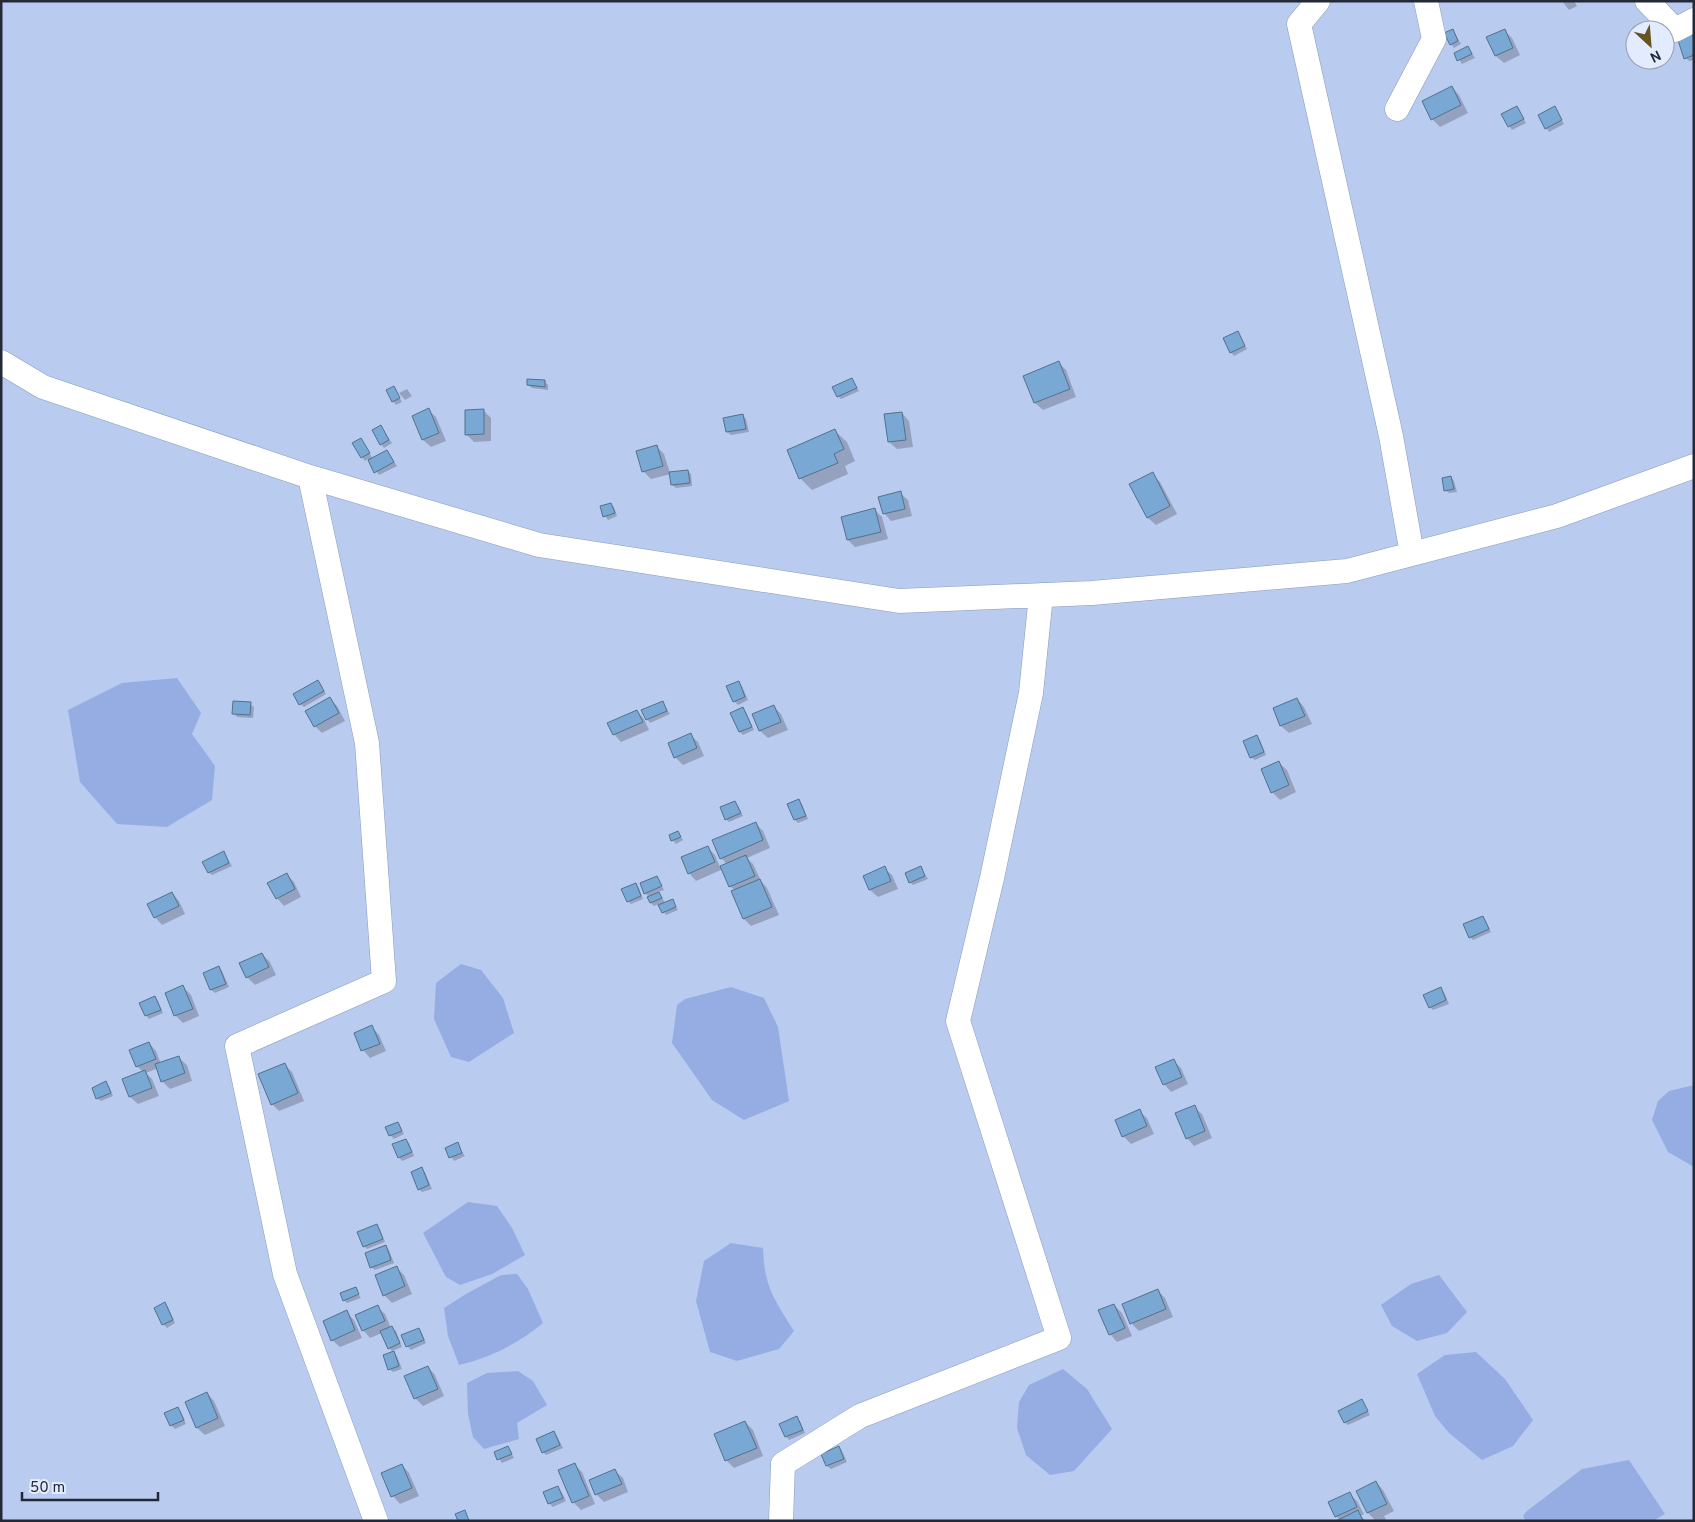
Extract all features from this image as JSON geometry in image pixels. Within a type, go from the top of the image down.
[{"type":"street","points":[[1318,1],[1299,24],[1391,436],[1412,554]]},
{"type":"street","points":[[1397,109],[1434,39],[1426,1]]},
{"type":"street","points":[[1647,1],[1675,30],[1694,20]]},
{"type":"street","points":[[1,362],[43,387],[310,477],[539,544],[898,601],[1102,592],[1346,571],[1557,516],[1694,466]]},
{"type":"street","points":[[310,477],[367,743],[384,981],[237,1046],[285,1274],[376,1521]]},
{"type":"street","points":[[781,1521],[783,1464],[860,1416],[1059,1338],[958,1020],[992,878],[1031,693],[1041,595]]},
{"type":"water","points":[[177,678],[201,713],[192,734],[215,766],[212,800],[167,827],[117,824],[80,782],[68,710],[122,683]]},
{"type":"water","points":[[461,964],[481,970],[503,998],[514,1033],[469,1062],[451,1057],[434,1019],[436,983]]},
{"type":"water","points":[[731,987],[764,998],[778,1027],[789,1101],[744,1120],[712,1100],[672,1043],[677,1005],[685,999]]},
{"type":"water","points":[[1694,1085],[1694,1167],[1668,1152],[1652,1120],[1658,1101],[1669,1091]]},
{"type":"water","points":[[468,1202],[497,1206],[512,1228],[525,1255],[492,1274],[460,1285],[446,1277],[423,1233]]},
{"type":"water","points":[[731,1243],[763,1248],[765,1272],[771,1292],[794,1331],[779,1349],[737,1361],[710,1352],[696,1301],[704,1261]]},
{"type":"water","points":[[517,1274],[528,1289],[543,1323],[504,1349],[459,1365],[448,1336],[444,1308],[501,1275]]},
{"type":"water","points":[[1439,1275],[1467,1312],[1447,1333],[1417,1341],[1392,1326],[1381,1305],[1411,1284]]},
{"type":"water","points":[[1476,1352],[1505,1379],[1533,1420],[1513,1446],[1482,1460],[1449,1433],[1435,1416],[1417,1374],[1445,1355]]},
{"type":"water","points":[[1063,1369],[1087,1389],[1112,1429],[1074,1471],[1050,1475],[1026,1455],[1017,1428],[1019,1402],[1029,1385]]},
{"type":"water","points":[[518,1371],[533,1381],[547,1405],[517,1423],[519,1439],[484,1449],[473,1437],[468,1414],[467,1383],[487,1373]]},
{"type":"water","points":[[1629,1460],[1665,1514],[1653,1521],[1526,1521],[1523,1516],[1582,1469]]},
{"type":"building","points":[[1453,29],[1458,41],[1450,45],[1444,33]]},
{"type":"building","points":[[1505,29],[1513,48],[1495,56],[1486,37]]},
{"type":"building","points":[[1691,32],[1694,39],[1694,55],[1684,59],[1677,37]]},
{"type":"building","points":[[1468,46],[1472,54],[1457,61],[1454,53]]},
{"type":"building","points":[[1452,86],[1461,105],[1431,120],[1422,101]]},
{"type":"building","points":[[1517,106],[1524,119],[1508,127],[1501,114]]},
{"type":"building","points":[[1555,106],[1562,120],[1545,129],[1538,115]]},
{"type":"building","points":[[1238,331],[1245,346],[1230,353],[1223,338]]},
{"type":"building","points":[[1059,361],[1070,389],[1034,403],[1023,376]]},
{"type":"building","points":[[852,378],[857,388],[837,397],[832,387]]},
{"type":"building","points":[[527,379],[545,380],[545,387],[527,385]]},
{"type":"building","points":[[394,386],[400,398],[392,402],[386,390]]},
{"type":"building","points":[[429,408],[439,433],[422,440],[412,416]]},
{"type":"building","points":[[484,409],[484,434],[465,435],[465,410]]},
{"type":"building","points":[[902,412],[906,440],[888,442],[884,414]]},
{"type":"building","points":[[743,414],[746,429],[726,432],[723,418]]},
{"type":"building","points":[[381,425],[389,440],[380,445],[372,430]]},
{"type":"building","points":[[835,429],[844,449],[834,454],[838,463],[799,479],[787,450]]},
{"type":"building","points":[[361,438],[370,453],[361,458],[352,443]]},
{"type":"building","points":[[657,445],[663,466],[642,472],[636,451]]},
{"type":"building","points":[[387,450],[394,462],[374,473],[368,460]]},
{"type":"building","points":[[688,470],[690,483],[671,485],[669,472]]},
{"type":"building","points":[[1153,472],[1170,506],[1147,518],[1129,484]]},
{"type":"building","points":[[1451,476],[1454,489],[1444,491],[1442,478]]},
{"type":"building","points":[[901,491],[905,509],[883,514],[878,497]]},
{"type":"building","points":[[611,503],[615,513],[603,517],[600,506]]},
{"type":"building","points":[[875,508],[881,532],[847,540],[841,517]]},
{"type":"building","points":[[318,680],[324,691],[299,705],[293,694]]},
{"type":"building","points":[[739,681],[745,697],[733,702],[726,686]]},
{"type":"building","points":[[330,697],[339,713],[314,727],[305,711]]},
{"type":"building","points":[[1297,698],[1305,716],[1280,726],[1273,708]]},
{"type":"building","points":[[233,701],[251,702],[250,715],[232,714]]},
{"type":"building","points":[[663,701],[667,711],[646,720],[641,710]]},
{"type":"building","points":[[774,705],[781,722],[759,731],[752,714]]},
{"type":"building","points":[[743,707],[752,727],[739,732],[730,713]]},
{"type":"building","points":[[637,710],[643,722],[613,735],[607,723]]},
{"type":"building","points":[[691,733],[697,748],[674,758],[668,743]]},
{"type":"building","points":[[1257,735],[1264,752],[1250,758],[1243,741]]},
{"type":"building","points":[[1279,761],[1289,785],[1271,793],[1261,769]]},
{"type":"building","points":[[799,799],[806,816],[794,820],[787,804]]},
{"type":"building","points":[[735,801],[741,813],[725,820],[720,807]]},
{"type":"building","points":[[756,822],[763,840],[720,859],[712,840]]},
{"type":"building","points":[[678,831],[681,837],[671,841],[669,835]]},
{"type":"building","points":[[708,846],[715,862],[688,874],[681,857]]},
{"type":"building","points":[[224,851],[229,863],[208,873],[202,862]]},
{"type":"building","points":[[746,855],[755,876],[729,887],[720,866]]},
{"type":"building","points":[[885,866],[891,881],[869,890],[863,876]]},
{"type":"building","points":[[921,866],[925,876],[909,883],[905,873]]},
{"type":"building","points":[[287,873],[295,889],[276,899],[267,883]]},
{"type":"building","points":[[657,876],[662,886],[644,894],[640,883]]},
{"type":"building","points":[[760,879],[772,907],[743,919],[731,891]]},
{"type":"building","points":[[636,883],[641,896],[627,902],[621,889]]},
{"type":"building","points":[[172,892],[179,906],[154,918],[147,904]]},
{"type":"building","points":[[659,892],[662,898],[650,903],[647,897]]},
{"type":"building","points":[[673,899],[676,907],[662,913],[658,905]]},
{"type":"building","points":[[1483,916],[1489,929],[1469,938],[1463,924]]},
{"type":"building","points":[[262,953],[269,967],[246,978],[239,963]]},
{"type":"building","points":[[219,966],[226,984],[210,990],[203,973]]},
{"type":"building","points":[[183,985],[193,1009],[174,1016],[165,993]]},
{"type":"building","points":[[1441,987],[1446,1000],[1429,1008],[1423,995]]},
{"type":"building","points":[[155,996],[161,1010],[145,1016],[139,1003]]},
{"type":"building","points":[[372,1025],[380,1044],[361,1051],[354,1033]]},
{"type":"building","points":[[149,1042],[156,1059],[136,1067],[129,1050]]},
{"type":"building","points":[[179,1056],[185,1073],[161,1082],[155,1064]]},
{"type":"building","points":[[1174,1059],[1182,1077],[1163,1085],[1155,1067]]},
{"type":"building","points":[[285,1063],[298,1093],[271,1105],[258,1074]]},
{"type":"building","points":[[145,1070],[152,1088],[129,1097],[122,1079]]},
{"type":"building","points":[[106,1081],[111,1093],[96,1099],[92,1088]]},
{"type":"building","points":[[1195,1105],[1205,1131],[1186,1139],[1175,1113]]},
{"type":"building","points":[[1140,1109],[1147,1126],[1122,1137],[1115,1120]]},
{"type":"building","points":[[398,1122],[402,1131],[389,1136],[385,1127]]},
{"type":"building","points":[[406,1139],[412,1152],[398,1158],[392,1144]]},
{"type":"building","points":[[458,1142],[462,1153],[449,1158],[445,1148]]},
{"type":"building","points":[[422,1167],[429,1185],[418,1190],[411,1172]]},
{"type":"building","points":[[377,1224],[383,1239],[363,1247],[357,1232]]},
{"type":"building","points":[[386,1245],[391,1260],[370,1268],[365,1253]]},
{"type":"building","points":[[397,1266],[405,1286],[383,1296],[375,1275]]},
{"type":"building","points":[[356,1287],[359,1294],[343,1301],[340,1293]]},
{"type":"building","points":[[1158,1289],[1166,1309],[1130,1324],[1122,1304]]},
{"type":"building","points":[[165,1302],[173,1320],[162,1325],[154,1308]]},
{"type":"building","points":[[1114,1304],[1125,1328],[1109,1335],[1098,1310]]},
{"type":"building","points":[[378,1305],[385,1321],[362,1331],[355,1315]]},
{"type":"building","points":[[347,1310],[355,1330],[331,1341],[323,1321]]},
{"type":"building","points":[[392,1326],[400,1343],[388,1349],[380,1331]]},
{"type":"building","points":[[419,1328],[424,1340],[406,1347],[401,1335]]},
{"type":"building","points":[[394,1351],[399,1366],[388,1370],[383,1355]]},
{"type":"building","points":[[428,1366],[438,1389],[414,1399],[404,1376]]},
{"type":"building","points":[[207,1392],[218,1418],[196,1428],[185,1402]]},
{"type":"building","points":[[1362,1399],[1368,1411],[1344,1423],[1338,1411]]},
{"type":"building","points":[[178,1407],[184,1420],[170,1426],[164,1413]]},
{"type":"building","points":[[797,1416],[803,1430],[785,1437],[779,1424]]},
{"type":"building","points":[[745,1421],[757,1448],[725,1461],[714,1434]]},
{"type":"building","points":[[554,1431],[560,1445],[542,1453],[536,1439]]},
{"type":"building","points":[[508,1446],[512,1454],[497,1460],[494,1452]]},
{"type":"building","points":[[839,1446],[844,1459],[826,1466],[821,1454]]},
{"type":"building","points":[[575,1463],[589,1496],[572,1503],[558,1470]]},
{"type":"building","points":[[402,1464],[412,1488],[391,1497],[381,1473]]},
{"type":"building","points":[[615,1469],[622,1484],[595,1495],[589,1480]]},
{"type":"building","points":[[1376,1481],[1387,1504],[1367,1513],[1356,1491]]},
{"type":"building","points":[[558,1486],[563,1498],[548,1504],[543,1492]]},
{"type":"building","points":[[1350,1492],[1357,1507],[1335,1517],[1328,1502]]},
{"type":"building","points":[[465,1510],[469,1521],[458,1521],[455,1514]]},
{"type":"building","points":[[1358,1510],[1363,1521],[1336,1521]]}]
